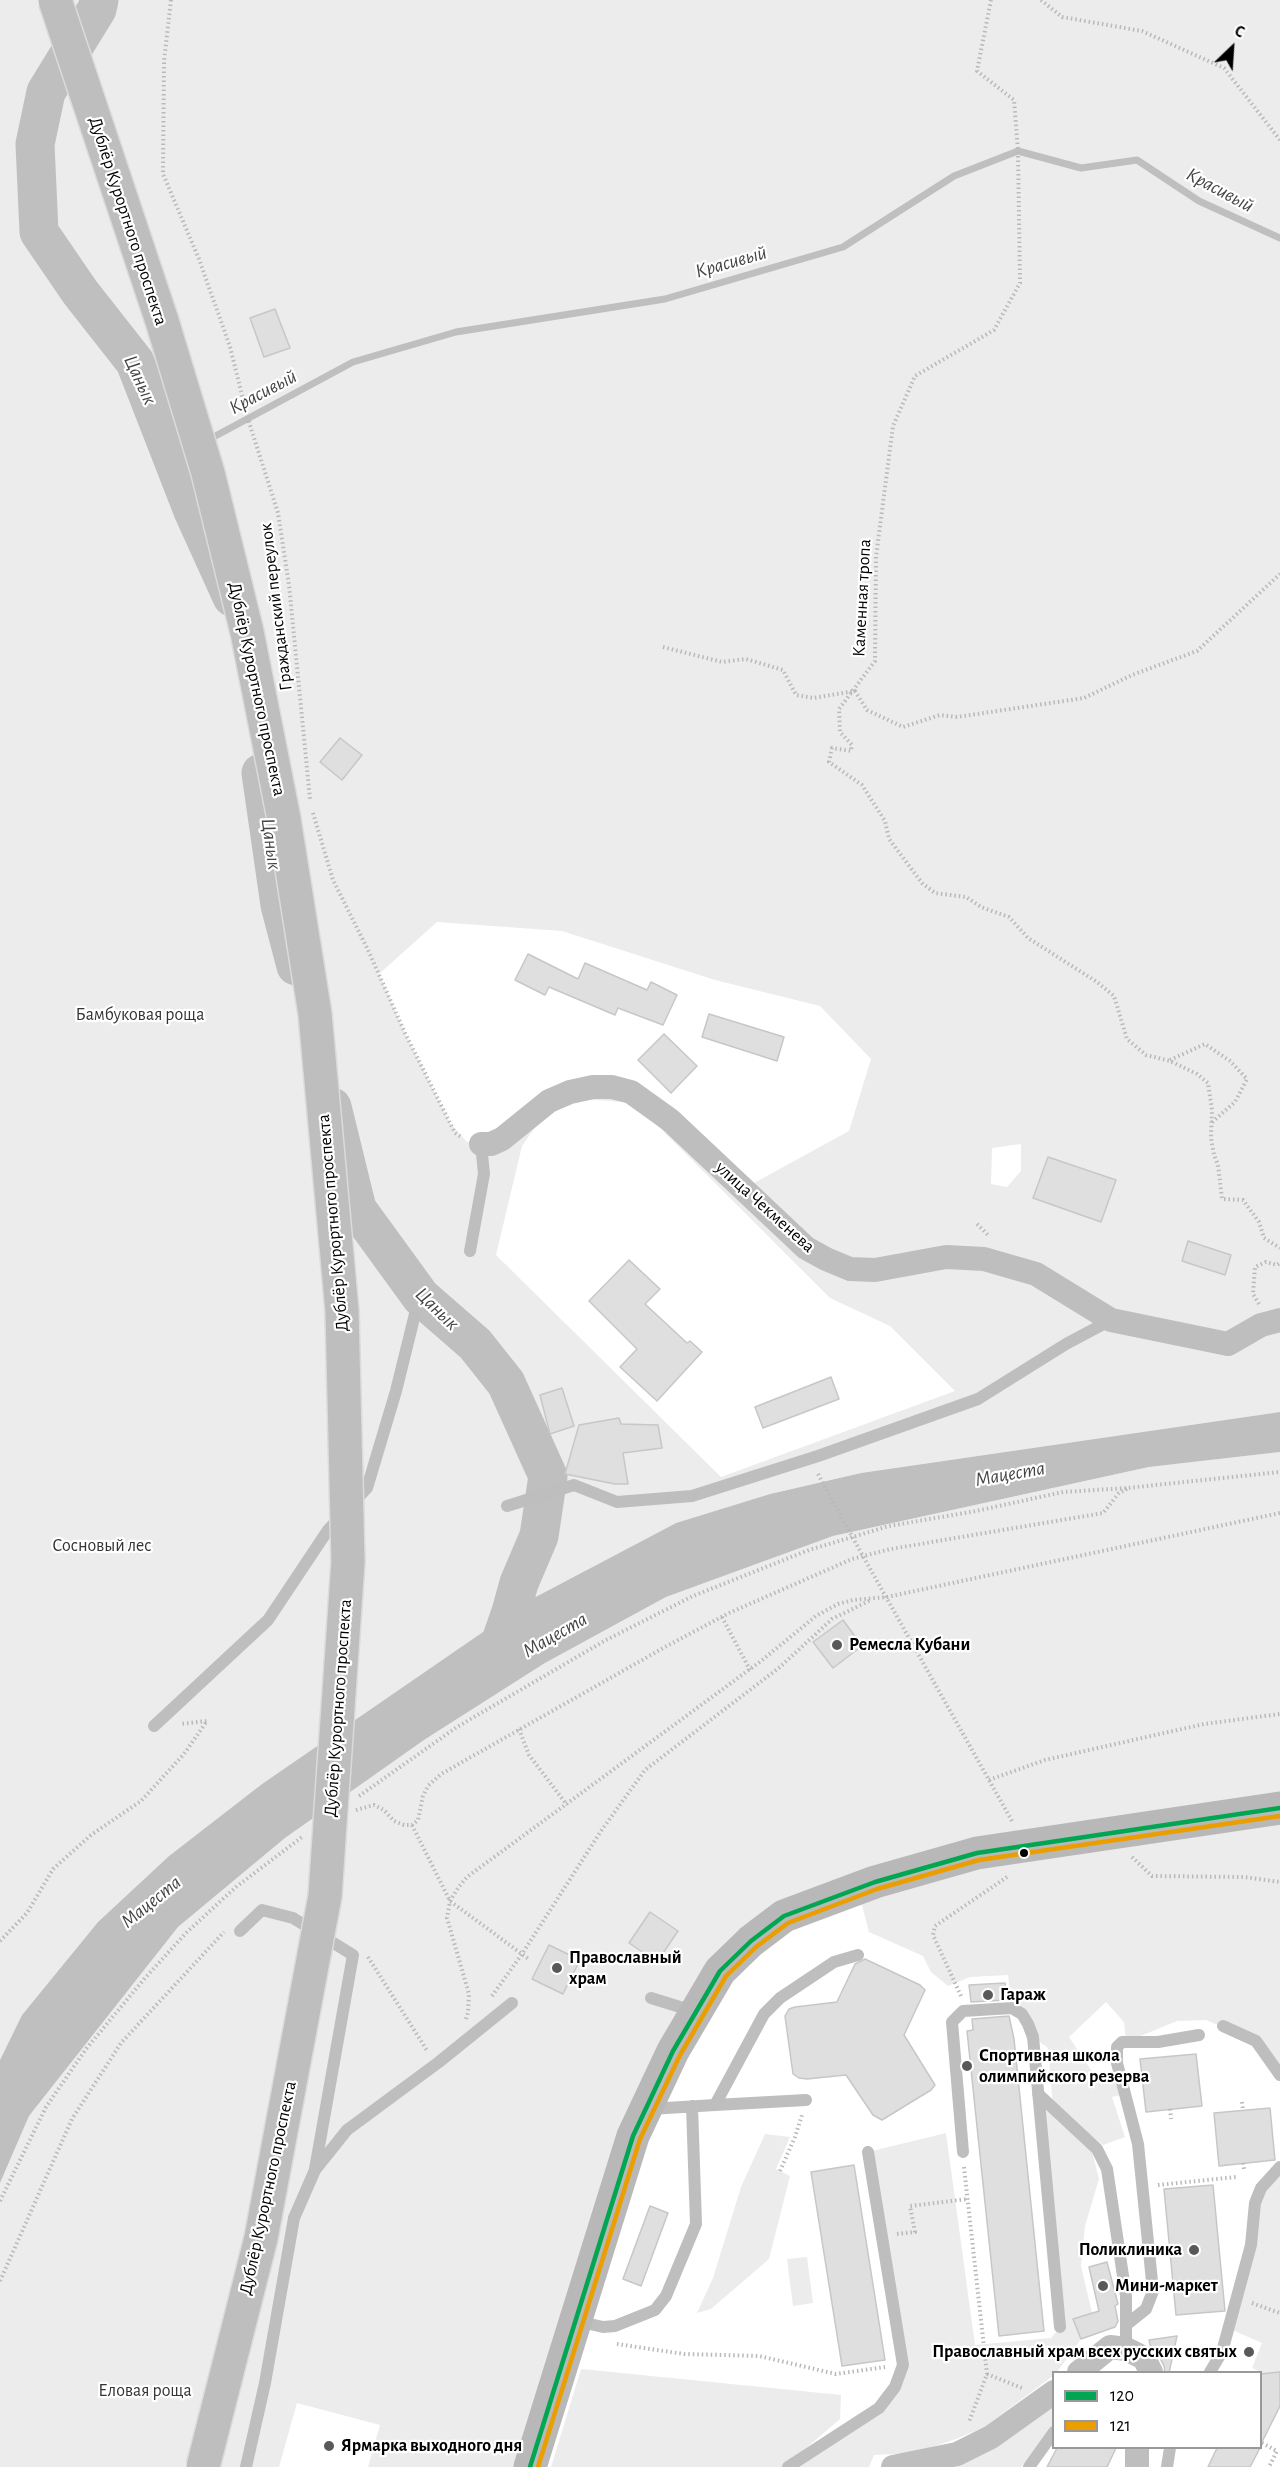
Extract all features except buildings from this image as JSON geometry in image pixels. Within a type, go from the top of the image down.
[{"type":"highway","name":"Дублёр Курортного проспекта","points":[[55,0],[165,332],[208,473],[247,632],[284,819],[315,1014],[342,1311],[348,1562],[325,1896],[261,2238],[203,2467]]},
{"type":"main road","points":[[530,2467],[589,2324],[633,2136],[674,2051],[720,1971],[751,1941],[784,1916],[875,1882],[977,1853],[1280,1808]]},
{"type":"street","name":"улица Чекменева","points":[[481,1144],[491,1144],[502,1139],[549,1101],[570,1092],[593,1087],[612,1087],[631,1092],[670,1120],[806,1248],[850,1269],[875,1270],[946,1257],[984,1259],[1036,1274],[1111,1320],[1228,1344],[1271,1323]]},
{"type":"street","points":[[1088,2369],[1110,2347],[1126,2349],[1144,2358],[1150,2371]]},
{"type":"street","points":[[901,2467],[957,2454],[991,2437],[1050,2395]]},
{"type":"street","points":[[1137,2449],[1137,2467]]},
{"type":"lane","points":[[470,1251],[484,1174],[481,1144]]},
{"type":"lane","points":[[154,1726],[268,1620],[328,1530],[367,1488],[396,1391],[415,1314]]},
{"type":"lane","points":[[507,1506],[574,1485],[617,1502],[692,1496],[818,1456],[978,1399],[1066,1344],[1111,1320]]},
{"type":"lane","points":[[240,1931],[262,1910],[293,1918],[353,1955],[315,2170],[294,2218],[266,2384],[246,2467]]},
{"type":"lane","points":[[715,2105],[764,2014],[780,1998],[834,1962],[858,1955]]},
{"type":"lane","points":[[651,1998],[696,2012]]},
{"type":"lane","points":[[315,2170],[347,2130],[439,2062],[512,2003]]},
{"type":"lane","points":[[963,2152],[952,2022],[963,2011],[1012,2008],[1022,2014],[1033,2037],[1060,2327]]},
{"type":"lane","points":[[1223,2026],[1256,2041],[1280,2075]]},
{"type":"lane","points":[[1126,2325],[1146,2309],[1153,2291],[1138,2144],[1117,2063],[1117,2047],[1122,2042],[1158,2042],[1199,2035]]},
{"type":"lane","points":[[1038,2094],[1097,2149],[1107,2169],[1126,2296],[1126,2349]]},
{"type":"lane","points":[[645,2109],[806,2100]]},
{"type":"lane","points":[[589,2324],[615,2326],[662,2304],[696,2224],[692,2106]]},
{"type":"lane","points":[[788,2467],[879,2408],[895,2387],[903,2365],[868,2152]]},
{"type":"lane","points":[[1211,2371],[1222,2352],[1237,2299],[1251,2245],[1255,2203],[1261,2188],[1280,2167]]},
{"type":"lane","points":[[1029,2467],[1052,2433]]},
{"type":"lane","points":[[1167,2467],[1170,2449]]},
{"type":"path","name":"Гражданский переулок","points":[[171,0],[165,61],[163,174],[199,259],[230,347],[248,418],[279,513],[289,585],[311,807],[333,880],[455,1133],[467,1142],[481,1144]]},
{"type":"path","name":"Каменная тропа","points":[[991,0],[977,71],[1014,100],[1018,151],[1020,284],[994,330],[915,376],[892,426],[876,557],[875,661],[855,691],[839,709],[840,732],[852,745],[851,751],[832,748],[829,762],[862,785],[885,821],[889,839],[922,883],[935,893],[966,897],[981,907],[1009,917],[1028,938],[1097,982],[1114,996],[1127,1039],[1146,1055],[1170,1061],[1197,1074],[1208,1083],[1212,1110],[1210,1124],[1222,1199],[1243,1200],[1259,1222],[1264,1238],[1280,1248]]},
{"type":"path","points":[[1041,0],[1062,17],[1142,31],[1224,68],[1280,140]]},
{"type":"path","points":[[663,648],[722,662],[746,659],[783,670],[796,695],[813,698],[855,691],[867,710],[903,727],[940,715],[957,717],[1084,698],[1132,675],[1197,651],[1280,574]]},
{"type":"path","points":[[300,762],[311,807],[315,841]]},
{"type":"path","points":[[1170,1061],[1205,1044],[1230,1061],[1246,1079],[1235,1102],[1210,1124]]},
{"type":"path","points":[[1271,1323],[1253,1294],[1255,1267],[1266,1262],[1277,1265],[1280,1263]]},
{"type":"path","points":[[354,1800],[457,1727],[606,1640],[693,1596],[809,1550],[889,1526],[976,1511],[1063,1492],[1127,1488],[1280,1472]]},
{"type":"path","points":[[818,1474],[1009,1815]]},
{"type":"path","points":[[349,1813],[359,1808],[374,1806],[384,1810],[394,1821],[405,1826],[412,1825],[418,1820],[423,1796],[428,1786],[441,1774],[599,1683],[722,1617],[863,1556],[891,1549],[1103,1513],[1119,1493],[1127,1488]]},
{"type":"path","points":[[477,2012],[463,2026],[468,2012],[469,1994],[447,1918],[450,1901],[467,1877],[750,1670],[816,1616],[838,1604],[887,1597],[1280,1513]]},
{"type":"path","points":[[491,1998],[601,1831],[645,1770],[780,1666],[832,1619],[875,1598]]},
{"type":"path","points":[[722,1617],[750,1670]]},
{"type":"path","points":[[989,1780],[1045,1760],[1079,1752],[1204,1724],[1280,1714]]},
{"type":"path","points":[[0,1941],[27,1913],[52,1869],[91,1834],[141,1801],[184,1754],[207,1721],[154,1726]]},
{"type":"path","points":[[519,1729],[529,1755],[567,1805]]},
{"type":"path","points":[[412,1825],[450,1901],[530,1960]]},
{"type":"path","points":[[0,2201],[46,2107],[86,2049],[145,1978],[186,1933],[236,1887],[309,1833]]},
{"type":"path","points":[[962,1999],[933,1935],[935,1926],[1015,1872]]},
{"type":"path","points":[[1152,1876],[1244,1877],[1280,1882]]},
{"type":"path","points":[[0,2281],[72,2119],[121,2043],[225,1930]]},
{"type":"path","points":[[362,1952],[369,1958],[431,2056]]},
{"type":"path","points":[[780,2171],[795,2137],[806,2100]]},
{"type":"path","points":[[1242,2102],[1243,2110]]},
{"type":"path","points":[[1170,2109],[1171,2119]]},
{"type":"path","points":[[957,2454],[987,2374],[963,2152]]},
{"type":"path","points":[[1242,2163],[1244,2169]]},
{"type":"path","points":[[1143,2186],[1236,2177]]},
{"type":"path","points":[[882,2236],[915,2232],[910,2206],[968,2199]]},
{"type":"path","points":[[1237,2299],[1280,2313]]},
{"type":"path","points":[[589,2324],[615,2343],[684,2354],[759,2356],[836,2374],[864,2372],[892,2366]]},
{"type":"path","points":[[987,2374],[1050,2395]]},
{"type":"path","points":[[1262,2443],[1277,2451],[1269,2467]]},
{"type":"green space","points":[[0,0],[1280,0],[1280,1412],[861,1473],[770,1494],[676,1523],[528,1601],[262,1784],[169,1856],[98,1922],[22,2015],[0,2060]],"holes":[[[437,922],[562,931],[715,980],[820,1006],[871,1059],[849,1131],[743,1189],[670,1120],[631,1092],[612,1087],[593,1087],[570,1092],[549,1101],[532,1116],[491,1144],[467,1142],[450,1123],[405,1033],[379,974]],[[571,1098],[635,1103],[830,1298],[890,1326],[955,1391],[721,1477],[496,1255],[522,1146],[540,1120]],[[1021,1144],[1021,1171],[1007,1187],[991,1184],[992,1148]]]},
{"type":"green space","name":"Еловая роща","points":[[1280,1452],[1280,2075],[1256,2041],[1206,2020],[1177,2021],[1126,2042],[1124,2022],[1106,2002],[1069,2037],[1095,2076],[1120,2075],[1125,2094],[1112,2097],[1125,2137],[1103,2145],[1087,2132],[1099,2179],[1085,2226],[1081,2266],[1092,2313],[1073,2319],[1081,2339],[1058,2371],[1052,2371],[1052,2377],[983,2428],[953,2440],[914,2453],[874,2455],[869,2467],[789,2467],[879,2408],[903,2365],[868,2152],[946,2133],[975,2345],[1051,2338],[1060,2327],[1038,2094],[1053,2107],[1048,2048],[1033,2037],[1012,2008],[1008,1975],[970,1977],[948,1986],[931,1972],[923,1956],[869,1932],[862,1905],[784,1916],[672,2052],[530,2467],[368,2467],[380,2425],[297,2403],[279,2467],[0,2467],[0,2183],[29,2116],[178,1927],[285,1838],[424,1740],[545,1663],[666,1597],[833,1536],[1149,1467]]},
{"type":"green space","points":[[765,2134],[790,2137],[776,2169],[790,2176],[769,2259],[711,2309],[697,2313],[713,2278],[741,2187]]},
{"type":"green space","points":[[1280,2167],[1280,2374],[1276,2372],[1267,2375],[1252,2368],[1262,2343],[1228,2328],[1255,2203]]},
{"type":"green space","points":[[807,2257],[813,2303],[793,2306],[787,2259]]},
{"type":"green space","points":[[581,2369],[841,2395],[840,2419],[784,2467],[551,2467]]},
{"type":"green space","points":[[1052,2402],[1052,2430],[1021,2467],[931,2467]]},
{"type":"water","name":"Мацеста","points":[[1280,1412],[1280,1452],[1149,1467],[833,1536],[666,1597],[545,1663],[424,1740],[285,1838],[178,1927],[29,2116],[0,2183],[0,2060],[22,2015],[98,1922],[169,1856],[262,1784],[528,1601],[676,1523],[770,1494],[861,1473]]},
{"type":"waterway","name":"Цанык","points":[[99,0],[97,9],[46,92],[35,144],[39,232],[80,292],[135,362],[193,511],[232,597]]},
{"type":"waterway","name":"Красивый","points":[[208,440],[353,362],[456,332],[665,299],[843,247],[954,176],[1018,151],[1081,168],[1137,160],[1199,201],[1280,238]]},
{"type":"waterway","name":"Красивый","points":[[173,459],[192,448]]},
{"type":"waterway","name":"Цанык","points":[[261,773],[280,905],[296,966]]},
{"type":"waterway","name":"Цанык","points":[[332,1107],[357,1209],[421,1297],[475,1344],[506,1383],[548,1476],[539,1536],[519,1583],[494,1661]]},
{"type":"transit line","name":"120","points":[[530,2467],[633,2136],[673,2051],[720,1971],[751,1941],[784,1916],[875,1882],[977,1853],[1280,1808]]},
{"type":"transit line","name":"121","points":[[538,2467],[640,2139],[680,2055],[726,1976],[756,1947],[788,1923],[877,1889],[979,1860],[1280,1816]]},
{"type":"place","name":"Ремесла Кубани","points":[[837,1645]]},
{"type":"place","name":"Православный храм","points":[[557,1968]]},
{"type":"place","name":"Гараж","points":[[988,1995]]},
{"type":"place","name":"Спортивная школа олимпийского резерва","points":[[967,2066]]},
{"type":"place","name":"Поликлиника","points":[[1194,2250]]},
{"type":"place","name":"Мини-маркет","points":[[1103,2286]]},
{"type":"place","name":"Православный храм всех русских святых","points":[[1249,2352]]},
{"type":"place","name":"Ярмарка выходного дня","points":[[329,2446]]},
{"type":"park label","name":"Бамбуковая роща","points":[[140,1015]]},
{"type":"park label","name":"Сосновый лес","points":[[102,1546]]}]
